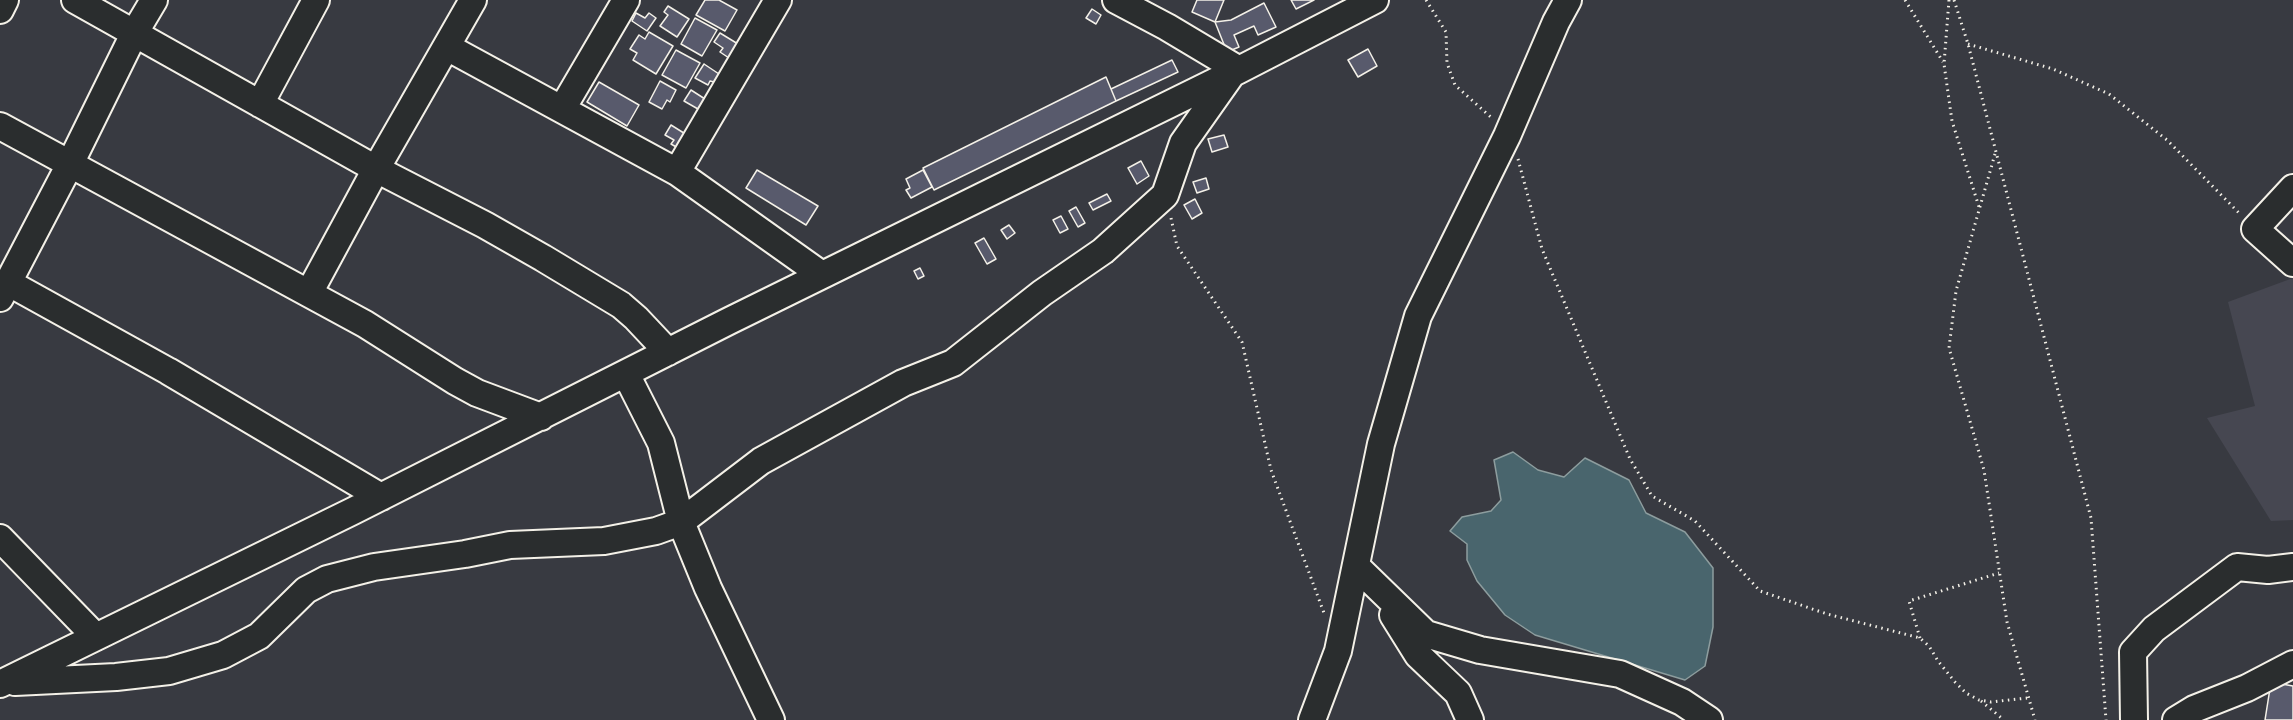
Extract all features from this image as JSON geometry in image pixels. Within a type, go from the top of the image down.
[{"type":"street","points":[[0,10],[5,0]]},
{"type":"street","points":[[75,0],[376,169],[485,225],[621,305],[642,323],[668,352]]},
{"type":"street","points":[[154,0],[135,32],[4,291],[168,371],[381,497]]},
{"type":"street","points":[[260,104],[316,0]]},
{"type":"street","points":[[309,293],[376,169],[473,0]]},
{"type":"street","points":[[562,109],[626,0]]},
{"type":"street","points":[[677,172],[778,0]]},
{"type":"street","points":[[1116,0],[1167,27],[1236,71]]},
{"type":"street","points":[[1,683],[381,497],[1375,0]]},
{"type":"street","points":[[1312,720],[1364,574],[1381,444],[1418,316],[1507,136],[1556,22],[1568,0]]},
{"type":"street","points":[[447,47],[677,172],[822,275]]},
{"type":"street","points":[[1,683],[116,677],[169,671],[223,655],[258,636],[306,590],[327,579],[374,567],[510,545],[604,541],[656,531],[681,522],[760,461],[903,383],[953,363],[1042,293],[1103,251],[1165,195],[1183,143],[1236,71]]},
{"type":"street","points":[[0,126],[365,324],[477,393],[541,417]]},
{"type":"street","points":[[2293,188],[2255,229],[2293,263]]},
{"type":"street","points":[[626,374],[661,443],[681,522],[708,588],[771,720]]},
{"type":"street","points":[[0,538],[96,637]]},
{"type":"street","points":[[2134,720],[2133,652],[2154,629],[2237,567],[2268,570],[2293,567]]},
{"type":"street","points":[[1364,574],[1418,655],[1458,693],[1470,720]]},
{"type":"street","points":[[1364,574],[1426,634],[1480,650],[1620,674],[1682,702],[1709,720]]},
{"type":"street","points":[[2176,720],[2194,709],[2247,688],[2293,664]]},
{"type":"path","points":[[1426,0],[1446,32],[1447,63],[1455,85],[1490,115],[1515,147],[1542,249],[1630,459],[1652,496],[1695,521],[1760,591],[1827,614],[1920,638],[1966,693],[1979,700],[2004,720]]},
{"type":"path","points":[[1905,0],[1944,64]]},
{"type":"path","points":[[1949,0],[1944,64],[1952,121],[1980,208]]},
{"type":"path","points":[[1954,0],[1968,44],[2091,518],[2106,720]]},
{"type":"path","points":[[1968,44],[2053,69],[2109,94],[2167,140],[2255,229]]},
{"type":"path","points":[[1996,152],[1956,291],[1949,348],[1983,470],[2007,622],[2035,720]]},
{"type":"path","points":[[1165,195],[1177,246],[1242,342],[1271,470],[1326,619]]},
{"type":"path","points":[[1920,638],[1909,602],[1999,573]]},
{"type":"path","points":[[1979,700],[1991,702],[2027,698]]},
{"type":"shaded area","points":[[2293,278],[2293,520],[2271,521],[2207,418],[2255,406],[2228,302]]},
{"type":"water","points":[[1513,452],[1538,470],[1564,477],[1585,458],[1629,480],[1646,513],[1685,532],[1713,568],[1713,627],[1705,666],[1685,680],[1535,635],[1505,615],[1477,581],[1467,560],[1467,544],[1450,531],[1462,517],[1491,511],[1501,500],[1494,460]]},
{"type":"building","points":[[705,0],[719,0],[737,10],[725,31],[696,15]]},
{"type":"building","points":[[1197,0],[1224,0],[1215,22],[1192,12]]},
{"type":"building","points":[[1291,0],[1314,0],[1296,9]]},
{"type":"building","points":[[1264,3],[1276,27],[1258,35],[1254,26],[1234,35],[1239,47],[1227,52],[1215,22],[1231,20]]},
{"type":"building","points":[[668,6],[689,19],[677,37],[660,26],[668,15],[664,12]]},
{"type":"building","points":[[1092,9],[1101,15],[1096,24],[1086,18]]},
{"type":"building","points":[[636,13],[645,18],[649,13],[656,18],[647,31],[632,21]]},
{"type":"building","points":[[695,18],[717,30],[702,56],[681,44]]},
{"type":"building","points":[[649,32],[673,46],[656,74],[633,60],[637,53],[630,49],[639,35],[645,39]]},
{"type":"building","points":[[720,33],[738,44],[729,58],[720,52],[723,48],[714,42]]},
{"type":"building","points":[[1368,49],[1377,66],[1358,77],[1348,60]]},
{"type":"building","points":[[676,50],[700,63],[686,88],[662,75]]},
{"type":"building","points":[[1172,60],[1178,72],[1116,101],[1111,89]]},
{"type":"building","points":[[704,64],[719,74],[714,82],[710,81],[708,85],[695,78]]},
{"type":"building","points":[[1106,77],[1116,101],[934,190],[923,168]]},
{"type":"building","points":[[660,81],[676,90],[670,102],[667,100],[662,109],[649,102]]},
{"type":"building","points":[[599,82],[639,105],[627,126],[587,102]]},
{"type":"building","points":[[691,90],[705,99],[698,109],[684,101]]},
{"type":"building","points":[[671,125],[687,135],[678,148],[671,144],[674,140],[665,135]]},
{"type":"building","points":[[1224,135],[1228,147],[1212,152],[1208,139]]},
{"type":"building","points":[[1141,161],[1149,176],[1137,184],[1128,168]]},
{"type":"building","points":[[757,170],[818,206],[806,225],[746,188]]},
{"type":"building","points":[[923,170],[932,187],[911,198],[906,190],[910,188],[906,179]]},
{"type":"building","points":[[1206,178],[1209,189],[1197,193],[1193,182]]},
{"type":"building","points":[[1107,194],[1111,201],[1093,210],[1089,203]]},
{"type":"building","points":[[1195,199],[1202,213],[1192,219],[1184,205]]},
{"type":"building","points":[[1076,207],[1085,223],[1078,227],[1069,211]]},
{"type":"building","points":[[1061,216],[1068,229],[1060,233],[1053,220]]},
{"type":"building","points":[[1009,225],[1015,233],[1007,239],[1001,230]]},
{"type":"building","points":[[984,238],[996,259],[987,264],[975,243]]},
{"type":"building","points":[[920,268],[924,276],[918,279],[914,271]]},
{"type":"building","points":[[2271,682],[2293,686],[2293,720],[2265,720]]}]
